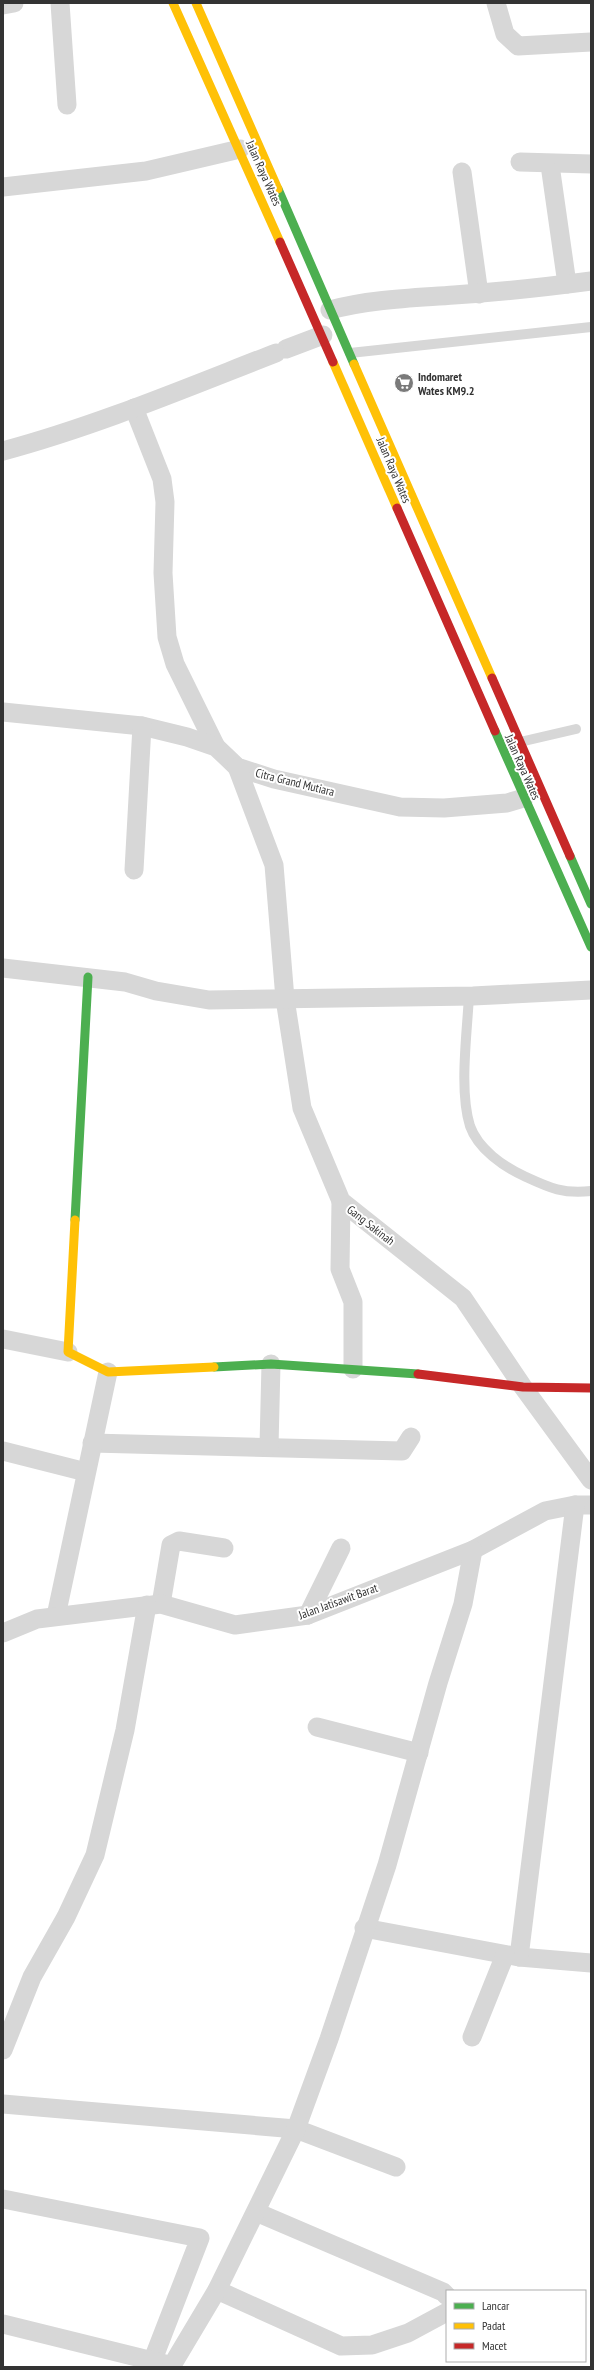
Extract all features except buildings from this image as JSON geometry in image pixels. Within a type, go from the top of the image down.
[{"type":"main road","name":"Jalan Raya Wates","points":[[174,3],[323,335],[524,798],[591,947]]},
{"type":"main road","name":"Jalan Raya Wates","points":[[197,3],[591,904]]},
{"type":"main road","points":[[88,978],[68,1352],[108,1372],[271,1364],[418,1374],[523,1387],[591,1388]]},
{"type":"street","points":[[3,5],[14,3]]},
{"type":"street","points":[[60,3],[67,105]]},
{"type":"street","points":[[496,3],[505,34],[518,46],[591,42]]},
{"type":"street","points":[[3,187],[146,170],[240,149]]},
{"type":"street","points":[[520,162],[591,164]]},
{"type":"street","points":[[462,172],[479,294]]},
{"type":"street","points":[[551,172],[567,284]]},
{"type":"street","points":[[330,310],[344,306],[408,299],[479,294],[591,281]]},
{"type":"street","points":[[3,451],[47,440],[323,335]]},
{"type":"street","points":[[134,408],[162,479],[165,502],[163,573],[167,637],[176,664],[216,747]]},
{"type":"street","name":"Citra Grand Mutiara","points":[[3,712],[142,726],[187,737],[216,747],[237,767],[274,780],[400,807],[444,808],[507,803],[524,798]]},
{"type":"street","points":[[134,870],[142,726]]},
{"type":"street","name":"Gang Sakinah","points":[[237,767],[274,865],[285,999],[302,1108],[341,1201],[463,1298],[523,1387],[591,1480]]},
{"type":"street","points":[[3,968],[125,982],[156,991],[209,1000],[469,996],[591,990]]},
{"type":"street","points":[[341,1201],[340,1270],[353,1302],[353,1370]]},
{"type":"street","points":[[3,1339],[68,1352]]},
{"type":"street","points":[[269,1446],[271,1364]]},
{"type":"street","points":[[56,1616],[108,1372]]},
{"type":"street","points":[[92,1443],[269,1446],[402,1451],[411,1437]]},
{"type":"street","points":[[3,1451],[86,1472]]},
{"type":"street","points":[[472,2037],[512,1956],[583,1505]]},
{"type":"street","name":"Jalan Jatisawit Barat","points":[[3,1633],[37,1619],[154,1605],[235,1625],[308,1615],[473,1550],[545,1511],[583,1505]]},
{"type":"street","points":[[3,2050],[32,1977],[66,1917],[95,1855],[154,1605],[171,1545],[179,1541],[224,1548]]},
{"type":"street","points":[[308,1615],[341,1548]]},
{"type":"street","points":[[3,2324],[173,2366],[217,2290],[256,2212],[276,2167],[296,2129],[329,2039],[364,1928],[387,1865],[463,1604],[473,1550]]},
{"type":"street","points":[[317,1727],[419,1753]]},
{"type":"street","points":[[364,1928],[512,1956],[591,1963]]},
{"type":"street","points":[[3,2104],[296,2129],[396,2167]]},
{"type":"street","points":[[3,2199],[200,2238],[152,2362]]},
{"type":"street","points":[[256,2212],[443,2292],[446,2295]]},
{"type":"street","points":[[217,2290],[341,2346],[372,2345],[408,2334],[446,2313]]},
{"type":"lane","points":[[350,353],[591,327]]},
{"type":"lane","points":[[520,742],[576,729]]},
{"type":"lane","points":[[469,996],[465,1099],[470,1127],[479,1142],[505,1166],[538,1183],[570,1193],[591,1191]]},
{"type":"traffic: fast","points":[[278,189],[354,364]]},
{"type":"traffic: fast","points":[[495,731],[591,947]]},
{"type":"traffic: fast","points":[[570,856],[591,904]]},
{"type":"traffic: fast","points":[[75,1220],[88,977]]},
{"type":"traffic: fast","points":[[214,1367],[271,1364],[418,1374]]},
{"type":"traffic: slow","points":[[173,3],[280,242]]},
{"type":"traffic: slow","points":[[196,3],[278,189]]},
{"type":"traffic: slow","points":[[333,362],[397,508]]},
{"type":"traffic: slow","points":[[354,364],[492,678]]},
{"type":"traffic: slow","points":[[75,1220],[68,1352],[108,1372],[214,1367]]},
{"type":"traffic: jam","points":[[280,242],[333,362]]},
{"type":"traffic: jam","points":[[397,508],[495,731]]},
{"type":"traffic: jam","points":[[492,678],[570,856]]},
{"type":"traffic: jam","points":[[418,1374],[523,1387],[591,1388]]},
{"type":"place","name":"Indomaret Wates KM9.2","points":[[404,383]]}]
